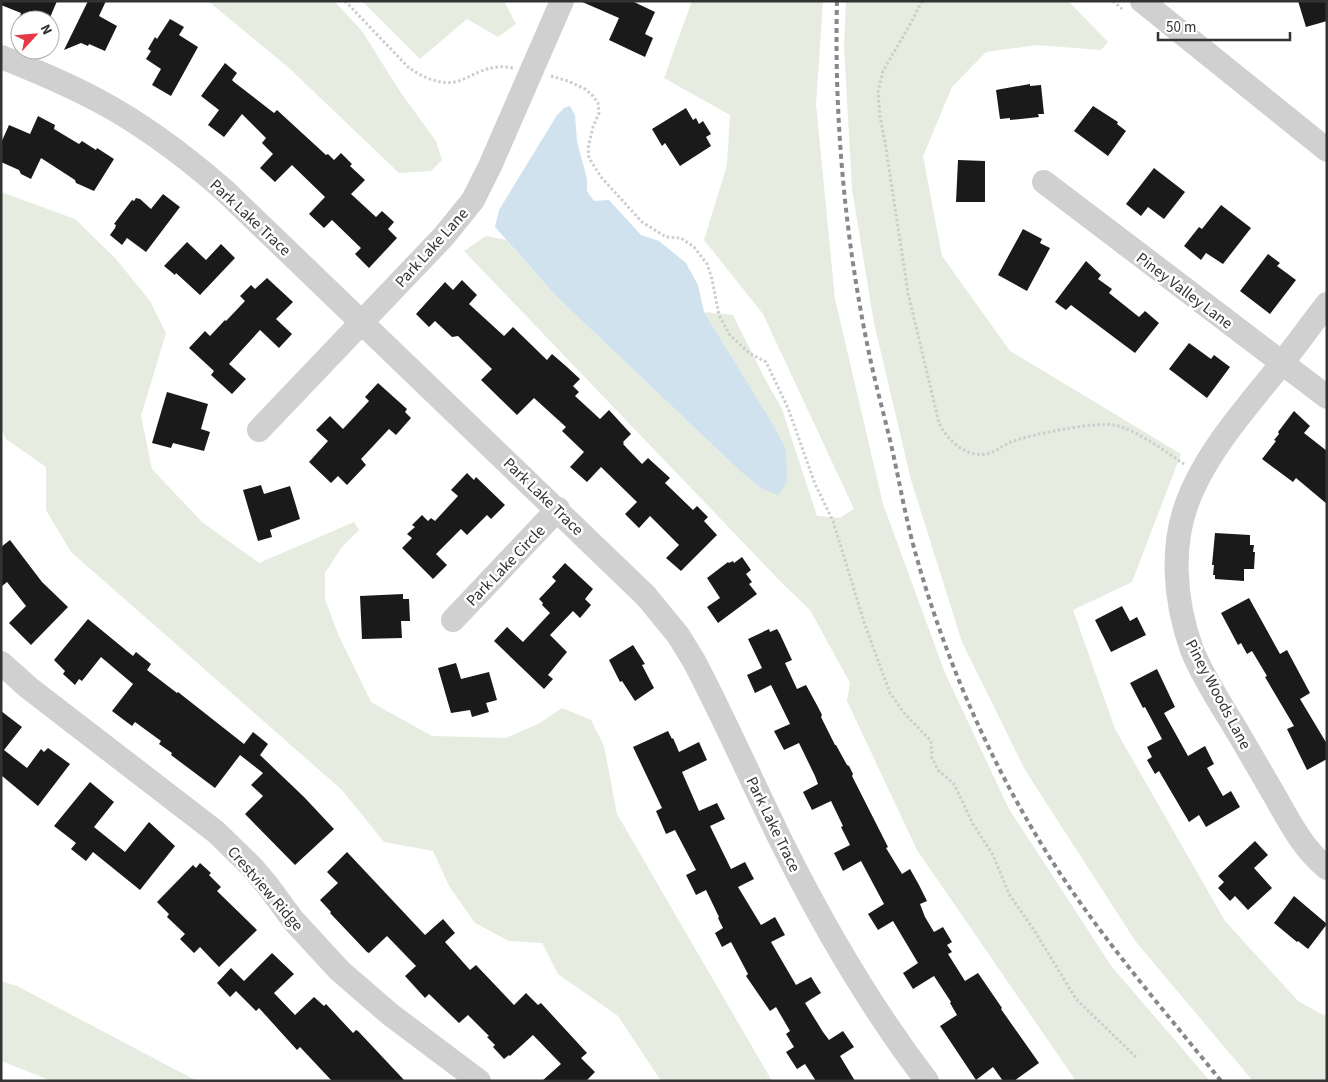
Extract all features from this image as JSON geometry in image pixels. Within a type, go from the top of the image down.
[{"type":"street","name":"Park Lake Lane","points":[[259,430],[444,236],[472,200],[490,166],[562,1]]},
{"type":"street","points":[[1142,1],[1327,150]]},
{"type":"street","name":"Park Lake Trace","points":[[1,57],[66,84],[100,102],[165,142],[224,190],[646,596],[678,635],[708,688],[784,846],[847,960],[882,1016],[927,1081]]},
{"type":"street","name":"Piney Valley Lane","points":[[1044,182],[1327,397]]},
{"type":"street","name":"Piney Woods Lane","points":[[1327,304],[1250,403],[1201,474],[1191,492],[1178,537],[1177,588],[1182,619],[1193,652],[1280,806],[1306,847],[1327,868]]},
{"type":"street","name":"Park Lake Circle","points":[[453,620],[558,510]]},
{"type":"street","name":"Crestview Ridge","points":[[2,665],[216,832],[252,867],[293,920],[340,971],[391,1015],[479,1081]]},
{"type":"path","points":[[346,1],[408,67],[418,75],[430,80],[443,82],[463,80],[481,71],[498,66],[531,71],[568,80],[593,96],[598,103],[599,113],[593,127],[588,148],[589,158],[601,177],[642,222],[666,236],[681,238],[694,247],[706,264],[712,279],[719,315],[729,334],[749,353],[766,362],[788,408],[815,484],[833,522],[864,622],[890,693],[904,712],[931,741],[932,758],[938,770],[954,784],[973,824],[993,855],[1009,894],[1034,930],[1076,999],[1137,1058]]},
{"type":"path","points":[[922,1],[883,71],[878,92],[880,117],[908,293],[942,431],[965,451],[988,454],[1011,442],[1034,436],[1100,424],[1116,425],[1139,435],[1201,474]]},
{"type":"shaded area","points":[[208,1],[334,1],[362,31],[401,93],[436,141],[442,160],[431,171],[399,173],[289,68]]},
{"type":"shaded area","points":[[362,1],[504,1],[516,24],[498,37],[467,19],[420,59]]},
{"type":"shaded area","points":[[692,1],[823,1],[816,104],[835,299],[883,504],[945,673],[1009,809],[1112,967],[1210,1081],[1076,1081],[917,850],[847,701],[850,683],[810,610],[464,251],[486,236],[506,240],[557,297],[739,470],[768,416],[704,312],[733,315],[782,409],[817,516],[840,518],[854,509],[763,314],[704,240],[727,165],[730,115],[664,78]]},
{"type":"shaded area","points":[[846,1],[1068,1],[1108,42],[1101,50],[1037,45],[986,52],[952,87],[923,156],[942,256],[1010,351],[1181,454],[1132,582],[1073,610],[1115,729],[1225,921],[1298,1001],[1327,1017],[1327,1081],[1253,1081],[1136,942],[1025,770],[962,642],[911,480],[874,323],[852,189],[844,47]]},
{"type":"shaded area","points":[[1,192],[75,219],[116,259],[150,301],[166,333],[141,416],[152,469],[202,522],[259,563],[354,522],[359,530],[342,547],[325,573],[325,599],[338,634],[371,702],[432,736],[506,738],[540,723],[562,708],[591,720],[604,746],[617,814],[772,1081],[661,1081],[618,1016],[558,974],[542,943],[509,941],[475,923],[449,886],[433,851],[384,842],[342,790],[71,552],[46,510],[46,467],[6,439],[1,428]]},
{"type":"shaded area","points":[[1,981],[17,986],[197,1081],[52,1081],[1,1061]]},
{"type":"water","points":[[570,106],[575,115],[577,141],[587,179],[587,191],[594,201],[609,200],[641,235],[659,241],[686,263],[698,285],[704,312],[768,416],[786,449],[787,482],[778,495],[763,489],[739,470],[557,297],[495,227],[499,210],[557,115],[564,108]]},
{"type":"building","points":[[1,1],[57,1],[53,10],[14,10],[1,5]]},
{"type":"building","points":[[88,1],[106,1],[99,16],[117,26],[105,51],[89,44],[88,46],[81,43],[64,50]]},
{"type":"building","points":[[580,1],[632,1],[655,12],[645,34],[653,38],[645,57],[609,40],[619,18]]},
{"type":"building","points":[[1298,1],[1327,1],[1327,21],[1306,27]]},
{"type":"building","points":[[170,19],[184,27],[179,35],[198,47],[171,96],[152,85],[161,69],[146,59],[151,51],[148,49],[155,37],[157,39]]},
{"type":"building","points":[[225,63],[237,73],[232,80],[234,82],[274,113],[277,110],[326,155],[328,154],[334,160],[341,153],[352,164],[350,166],[365,180],[351,194],[376,217],[382,211],[394,222],[388,229],[397,238],[369,268],[355,254],[361,248],[332,220],[324,228],[309,214],[325,197],[292,165],[275,182],[260,168],[273,154],[262,143],[266,138],[242,114],[224,137],[208,125],[219,110],[201,96]]},
{"type":"building","points":[[1030,84],[1030,86],[1041,85],[1044,114],[1038,114],[1039,117],[1010,120],[1010,118],[1000,119],[996,90]]},
{"type":"building","points":[[1093,106],[1118,122],[1117,124],[1126,131],[1108,156],[1074,131]]},
{"type":"building","points":[[686,108],[693,120],[696,118],[699,124],[703,121],[711,134],[706,137],[711,146],[680,166],[665,143],[662,146],[652,129]]},
{"type":"building","points":[[38,116],[55,125],[54,129],[79,144],[82,141],[114,159],[94,191],[76,183],[75,180],[41,158],[31,179],[21,174],[19,170],[1,162],[1,143],[9,125],[30,134]]},
{"type":"building","points":[[958,160],[985,161],[985,202],[956,202]]},
{"type":"building","points":[[1154,168],[1185,192],[1164,219],[1148,207],[1141,216],[1126,204]]},
{"type":"building","points":[[163,194],[180,207],[146,252],[127,238],[122,245],[110,235],[115,228],[116,225],[114,224],[132,200],[140,199],[151,209]]},
{"type":"building","points":[[1221,205],[1251,228],[1223,264],[1206,253],[1201,260],[1184,246],[1199,227],[1202,229]]},
{"type":"building","points":[[1023,229],[1042,239],[1040,243],[1050,248],[1027,291],[998,275]]},
{"type":"building","points":[[187,242],[206,260],[221,244],[235,258],[200,295],[176,273],[175,275],[164,266]]},
{"type":"building","points":[[1268,254],[1280,263],[1277,266],[1296,280],[1270,314],[1240,291]]},
{"type":"building","points":[[1086,261],[1101,275],[1098,279],[1112,289],[1109,293],[1139,317],[1145,311],[1159,323],[1135,353],[1071,305],[1066,310],[1055,302]]},
{"type":"building","points":[[267,278],[293,302],[276,319],[292,334],[279,348],[260,330],[229,364],[246,379],[232,394],[211,375],[214,371],[189,348],[205,331],[210,336],[226,321],[245,301],[240,296],[251,285],[255,289]]},
{"type":"building","points":[[462,280],[477,295],[469,304],[504,336],[513,327],[547,360],[552,354],[567,367],[580,379],[573,386],[579,392],[575,396],[600,419],[609,410],[631,434],[623,444],[642,464],[648,458],[670,478],[665,483],[693,510],[697,506],[708,517],[704,521],[717,535],[681,571],[666,558],[679,545],[650,516],[639,528],[625,514],[637,502],[601,467],[587,482],[570,467],[584,452],[562,431],[566,427],[534,398],[517,415],[481,380],[492,369],[458,336],[452,337],[435,321],[429,327],[416,314],[445,282],[453,290]]},
{"type":"building","points":[[1189,343],[1211,359],[1214,355],[1230,367],[1207,398],[1169,369]]},
{"type":"building","points":[[378,383],[407,409],[405,412],[411,418],[396,435],[389,429],[361,459],[366,465],[347,485],[338,476],[331,483],[309,462],[328,441],[316,430],[330,416],[343,429],[369,401],[365,397]]},
{"type":"building","points":[[167,392],[208,404],[201,429],[210,432],[204,451],[173,443],[171,448],[152,443]]},
{"type":"building","points":[[1294,411],[1310,426],[1304,433],[1327,451],[1327,504],[1296,478],[1293,482],[1262,459],[1276,441],[1274,440],[1279,434],[1278,432]]},
{"type":"building","points":[[467,473],[474,480],[476,477],[505,505],[491,519],[487,515],[467,535],[461,529],[436,554],[447,565],[433,579],[402,548],[412,538],[407,534],[415,527],[412,525],[422,515],[428,521],[431,518],[435,521],[458,496],[451,490]]},
{"type":"building","points":[[261,485],[264,494],[290,486],[300,519],[270,530],[272,537],[258,541],[243,490]]},
{"type":"building","points":[[1215,533],[1250,535],[1250,545],[1254,545],[1253,552],[1255,552],[1254,569],[1244,569],[1244,581],[1215,579],[1215,575],[1213,575],[1214,565],[1212,565]]},
{"type":"building","points":[[10,540],[42,582],[68,607],[31,645],[9,623],[26,606],[7,582],[1,587],[1,547]]},
{"type":"building","points":[[742,557],[751,570],[746,574],[752,582],[749,584],[757,594],[718,623],[707,607],[720,598],[707,578],[728,562],[733,561],[734,563]]},
{"type":"building","points":[[565,563],[593,589],[585,599],[591,605],[580,618],[573,611],[550,635],[567,652],[548,675],[553,679],[544,689],[494,641],[507,627],[523,642],[550,613],[539,599],[556,581],[552,577]]},
{"type":"building","points":[[403,594],[403,599],[409,599],[410,621],[401,621],[402,638],[362,639],[360,596]]},
{"type":"building","points":[[1249,598],[1280,654],[1287,650],[1310,693],[1300,699],[1327,744],[1327,759],[1307,770],[1287,729],[1294,726],[1265,677],[1267,676],[1252,651],[1247,654],[1241,643],[1238,645],[1221,613]]},
{"type":"building","points":[[1122,606],[1130,621],[1137,617],[1146,635],[1111,652],[1095,620]]},
{"type":"building","points":[[88,619],[133,656],[136,652],[151,664],[147,670],[244,744],[253,732],[268,744],[260,755],[334,829],[295,865],[245,814],[263,796],[251,785],[263,773],[240,755],[215,788],[171,755],[172,753],[159,744],[161,741],[135,722],[132,726],[112,711],[133,684],[101,657],[82,681],[79,679],[75,685],[63,674],[65,671],[54,660]]},
{"type":"building","points":[[769,629],[770,632],[777,629],[780,634],[792,660],[785,663],[797,689],[806,685],[835,745],[853,774],[852,776],[888,847],[886,848],[902,874],[910,869],[919,885],[927,901],[920,904],[934,932],[943,927],[952,942],[947,945],[952,952],[948,954],[965,981],[978,973],[1039,1063],[1014,1081],[1003,1081],[993,1067],[976,1080],[940,1026],[957,1015],[951,1002],[934,976],[913,989],[903,973],[918,963],[893,921],[878,930],[868,914],[884,904],[861,861],[843,871],[834,853],[850,845],[831,801],[812,810],[803,792],[818,784],[815,776],[799,743],[784,750],[774,731],[790,724],[771,685],[755,693],[747,675],[762,668],[748,639]]},
{"type":"building","points":[[633,645],[645,664],[642,665],[654,688],[635,701],[622,681],[620,682],[609,660]]},
{"type":"building","points":[[456,663],[461,679],[489,672],[497,700],[486,703],[489,712],[472,717],[470,710],[451,713],[438,668]]},
{"type":"building","points":[[1157,669],[1175,707],[1164,713],[1188,756],[1205,746],[1214,764],[1207,768],[1223,796],[1231,791],[1240,807],[1206,827],[1199,815],[1189,822],[1159,771],[1155,774],[1147,760],[1152,757],[1147,747],[1162,739],[1130,683]]},
{"type":"building","points":[[1,711],[22,727],[4,750],[27,768],[41,749],[44,752],[48,748],[70,764],[38,806],[1,775]]},
{"type":"building","points":[[668,731],[679,752],[699,742],[707,760],[682,772],[699,811],[717,803],[725,819],[710,826],[731,869],[745,862],[754,879],[738,887],[761,925],[775,917],[785,935],[771,942],[796,985],[811,977],[821,993],[805,1003],[823,1032],[829,1040],[843,1031],[854,1047],[840,1056],[855,1081],[816,1081],[805,1064],[797,1069],[786,1052],[794,1047],[786,1034],[790,1031],[776,1007],[770,1011],[746,976],[748,974],[731,942],[722,947],[715,933],[723,928],[719,917],[706,890],[696,895],[686,875],[696,870],[675,830],[666,834],[656,811],[662,808],[633,747]]},
{"type":"building","points":[[90,782],[114,802],[94,827],[125,852],[149,822],[175,846],[140,890],[93,852],[86,861],[71,849],[76,843],[54,826]]},
{"type":"building","points":[[1255,841],[1268,855],[1254,868],[1272,888],[1248,910],[1235,896],[1230,901],[1218,888],[1224,882],[1218,876]]},
{"type":"building","points":[[347,852],[425,935],[443,919],[455,933],[445,942],[470,970],[476,965],[514,1005],[526,993],[538,1005],[541,1003],[587,1053],[581,1058],[595,1072],[586,1081],[542,1081],[561,1064],[533,1035],[510,1056],[504,1059],[493,1047],[495,1045],[487,1037],[489,1036],[468,1015],[459,1023],[429,994],[425,998],[405,976],[416,966],[387,936],[369,953],[367,952],[320,900],[338,883],[327,872]]},
{"type":"building","points":[[200,863],[211,873],[209,875],[221,887],[217,891],[257,930],[219,967],[200,947],[194,953],[180,939],[185,934],[167,917],[169,914],[157,902],[193,865],[196,868]]},
{"type":"building","points":[[1294,896],[1327,924],[1308,949],[1274,923]]},
{"type":"building","points":[[272,953],[294,974],[274,993],[295,1015],[314,997],[324,1006],[326,1004],[353,1033],[356,1030],[358,1031],[405,1081],[332,1081],[300,1047],[297,1050],[259,1008],[256,1011],[236,991],[230,997],[217,983],[231,968],[244,981]]},
{"type":"railway","points":[[837,1],[839,134],[853,266],[871,364],[890,440],[905,512],[941,635],[956,674],[991,751],[1010,789],[1052,861],[1112,946],[1221,1081]]}]
